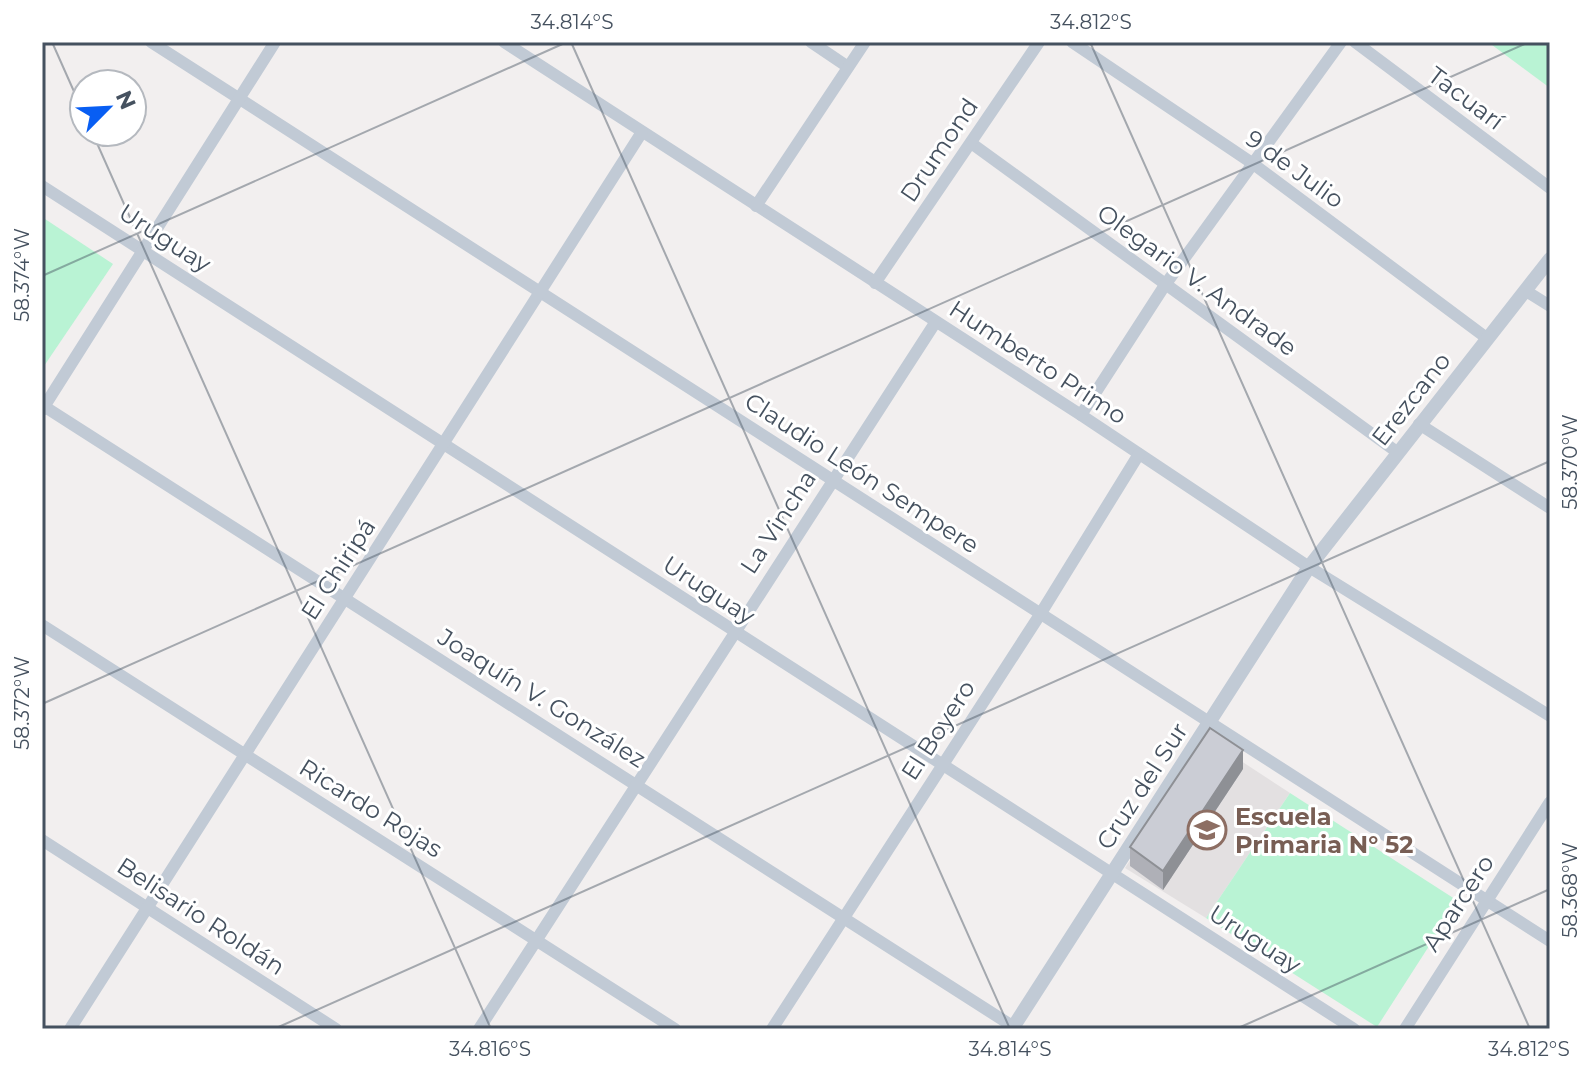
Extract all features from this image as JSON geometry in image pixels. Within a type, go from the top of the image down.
[{"type":"street","name":"Claudio León Sempere","points":[[151,42],[1550,941]]},
{"type":"street","points":[[43,407],[275,42]]},
{"type":"street","name":"Humberto Primo","points":[[504,42],[1081,415],[1309,567],[1550,716]]},
{"type":"street","points":[[811,42],[848,67]]},
{"type":"street","points":[[756,206],[865,42]]},
{"type":"street","name":"Drumond","points":[[875,283],[1039,42]]},
{"type":"street","name":"9 de Julio","points":[[1072,42],[1252,163],[1488,339]]},
{"type":"street","points":[[1081,415],[1165,285],[1341,42]]},
{"type":"street","name":"Tacuarí","points":[[1355,42],[1550,188]]},
{"type":"street","name":"El Chiripá","points":[[70,1029],[642,132]]},
{"type":"street","name":"Olegario V. Andrade","points":[[971,143],[1397,452]]},
{"type":"street","name":"Uruguay","points":[[42,186],[1354,1029]]},
{"type":"street","name":"Erezcano","points":[[1309,567],[1550,259]]},
{"type":"street","points":[[1526,291],[1550,306]]},
{"type":"street","name":"La Vincha","points":[[479,1029],[935,323]]},
{"type":"street","name":"Joaquín V. González","points":[[43,407],[1014,1028]]},
{"type":"street","points":[[1419,424],[1550,508]]},
{"type":"street","name":"El Boyero","points":[[772,1029],[1041,613],[1139,454]]},
{"type":"street","name":"Cruz del Sur","points":[[1014,1028],[1309,567]]},
{"type":"street","name":"Ricardo Rojas","points":[[42,625],[675,1029]]},
{"type":"street","name":"Aparcero","points":[[1405,1029],[1550,802]]},
{"type":"street","name":"Belisario Roldán","points":[[42,840],[336,1029]]},
{"type":"shaded area","name":"Escuela Primaria N° 52","points":[[1209,740],[1290,793],[1206,918],[1125,868]]},
{"type":"green space","points":[[1488,42],[1550,42],[1550,88]]},
{"type":"green space","points":[[42,217],[113,264],[42,369]]},
{"type":"green space","points":[[1290,793],[1458,901],[1377,1027],[1206,918]]},
{"type":"building","points":[[1210,728],[1243,750],[1163,871],[1130,847]]},
{"type":"place","name":"Escuela Primaria N° 52","points":[[1207,830]]}]
